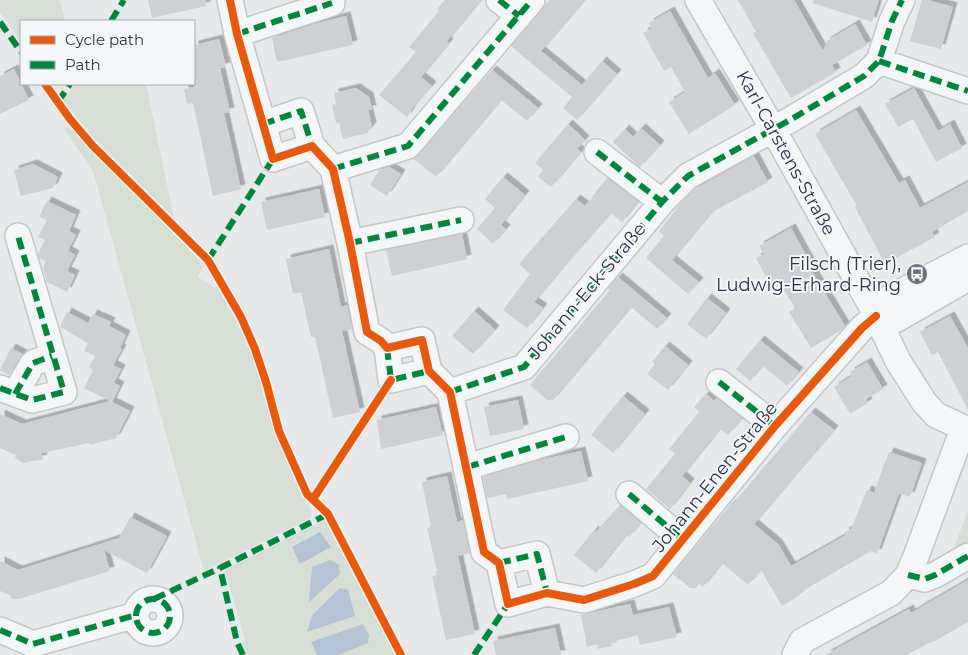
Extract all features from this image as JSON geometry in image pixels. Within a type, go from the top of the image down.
[{"type":"street","points":[[230,0],[237,34],[274,159],[312,146]]},
{"type":"street","points":[[333,169],[408,146],[525,8],[499,0]]},
{"type":"street","name":"Karl-Carstens-Straße","points":[[698,0],[773,129],[877,317],[898,361],[924,402],[936,415],[965,430]]},
{"type":"street","points":[[902,0],[892,20],[879,61],[968,91]]},
{"type":"street","points":[[237,34],[332,3]]},
{"type":"street","name":"Johann-Eck-Straße","points":[[450,392],[524,367],[662,202],[688,176],[864,76],[879,61]]},
{"type":"street","points":[[263,124],[301,111],[312,146],[333,169],[350,243],[367,332],[382,341],[386,348],[391,380],[429,371]]},
{"type":"street","points":[[597,152],[662,202]]},
{"type":"street","points":[[350,243],[460,220]]},
{"type":"street","points":[[18,236],[64,392],[32,400],[8,391],[33,363],[52,356]]},
{"type":"street","points":[[877,317],[968,257]]},
{"type":"street","points":[[877,317],[968,278]]},
{"type":"street","name":"Johann-Enen-Straße","points":[[547,593],[584,600],[653,576],[776,426],[862,328],[877,317]]},
{"type":"street","points":[[386,348],[422,340],[429,371],[450,392],[484,552],[499,564],[508,604],[547,593],[537,554],[499,564]]},
{"type":"street","name":"Johann-Enen-Straße","points":[[719,382],[776,426]]},
{"type":"street","points":[[795,655],[802,640],[891,592],[908,575],[916,559],[965,430]]},
{"type":"street","points":[[467,467],[566,438]]},
{"type":"street","name":"Johann-Enen-Straße","points":[[629,494],[683,540]]},
{"type":"street","points":[[908,575],[925,579],[968,556]]},
{"type":"street","points":[[0,630],[33,644],[136,615]]},
{"type":"shaded area","points":[[0,0],[60,0],[65,20],[20,20],[20,41],[0,12]]},
{"type":"shaded area","points":[[74,85],[146,85],[174,218],[101,145],[63,101]]},
{"type":"shaded area","points":[[69,126],[171,230],[203,266],[198,277],[215,288],[217,286],[253,354],[287,463],[312,514],[310,518],[204,571],[93,171],[64,129]]},
{"type":"shaded area","points":[[968,511],[968,550],[959,555],[955,545]]},
{"type":"shaded area","points":[[325,520],[395,655],[247,655],[242,642],[245,640],[225,570]]},
{"type":"water","points":[[320,532],[331,547],[300,564],[292,547]]},
{"type":"water","points":[[330,560],[339,565],[340,574],[309,602],[312,567]]},
{"type":"water","points":[[340,588],[348,590],[355,616],[307,632],[313,614]]},
{"type":"water","points":[[363,624],[369,635],[368,643],[338,655],[317,655],[311,642]]},
{"type":"building","points":[[148,0],[205,0],[206,6],[152,18]]},
{"type":"building","points":[[445,0],[481,0],[447,41],[449,43],[421,77],[432,86],[413,107],[407,117],[379,95],[416,52],[409,47],[439,11],[437,9]]},
{"type":"building","points":[[550,0],[585,0],[541,51],[582,85],[602,61],[617,74],[577,120],[563,108],[572,97],[511,46]]},
{"type":"building","points":[[738,0],[794,0],[823,51],[827,41],[855,24],[867,45],[832,65],[836,72],[791,98],[753,33],[756,32]]},
{"type":"building","points":[[813,0],[879,0],[872,22],[813,3]]},
{"type":"building","points":[[922,0],[953,7],[941,49],[910,41]]},
{"type":"building","points":[[670,11],[708,78],[715,73],[735,105],[689,134],[669,102],[685,92],[671,67],[664,71],[643,33],[652,28],[649,23]]},
{"type":"building","points":[[346,16],[353,45],[277,62],[272,38]]},
{"type":"building","points":[[219,39],[226,67],[220,68],[230,112],[224,113],[241,189],[213,196],[193,103],[187,104],[184,89],[194,87],[195,85],[195,45]]},
{"type":"building","points":[[14,69],[20,85],[29,100],[0,114],[0,76]]},
{"type":"building","points":[[492,70],[538,108],[527,121],[501,100],[436,177],[414,159]]},
{"type":"building","points":[[356,88],[369,97],[372,110],[368,110],[372,126],[367,133],[343,139],[339,122],[336,123],[332,105],[336,104],[334,93]]},
{"type":"building","points":[[914,88],[938,131],[950,124],[962,148],[936,162],[913,119],[898,127],[885,104]]},
{"type":"building","points":[[856,110],[899,183],[905,180],[920,208],[968,182],[968,211],[932,232],[935,237],[885,264],[855,207],[857,206],[815,134]]},
{"type":"building","points":[[568,124],[585,140],[577,149],[581,152],[551,187],[538,177],[543,170],[535,163]]},
{"type":"building","points":[[641,128],[660,145],[640,167],[613,142],[625,129],[633,137]]},
{"type":"building","points":[[754,156],[768,182],[712,212],[672,260],[699,282],[688,294],[646,258],[664,236],[659,231],[682,202],[697,188]]},
{"type":"building","points":[[33,164],[58,177],[53,188],[21,196],[14,170]]},
{"type":"building","points":[[389,167],[401,174],[387,196],[370,185],[379,170]]},
{"type":"building","points":[[503,177],[525,195],[501,225],[506,229],[493,244],[477,229],[495,208],[485,199]]},
{"type":"building","points":[[607,178],[638,201],[622,222],[611,213],[566,264],[534,302],[543,308],[527,328],[503,310],[530,274],[519,264],[576,199],[585,206]]},
{"type":"building","points":[[319,189],[325,217],[267,230],[261,202]]},
{"type":"building","points":[[47,201],[76,215],[69,231],[76,235],[68,251],[75,255],[67,271],[75,275],[67,292],[47,282],[43,268],[46,261],[39,258],[38,254],[45,240],[38,237],[47,220],[39,217]]},
{"type":"building","points":[[791,228],[813,268],[811,270],[845,326],[811,348],[789,312],[795,308],[777,278],[769,283],[756,258],[764,254],[759,246]]},
{"type":"building","points":[[462,234],[467,259],[392,276],[386,250]]},
{"type":"building","points":[[329,249],[341,307],[347,305],[352,329],[342,331],[360,412],[333,418],[315,337],[311,337],[301,292],[293,294],[286,259]]},
{"type":"building","points":[[618,277],[667,318],[657,329],[631,307],[553,400],[547,400],[530,385],[610,290],[608,289]]},
{"type":"building","points":[[707,298],[726,313],[706,339],[687,324]]},
{"type":"building","points":[[474,311],[495,330],[473,354],[452,336]]},
{"type":"building","points":[[67,312],[88,323],[93,314],[111,322],[109,326],[126,335],[120,348],[122,349],[113,365],[121,369],[114,383],[120,386],[112,402],[84,388],[93,370],[89,367],[95,356],[84,351],[88,343],[60,327]]},
{"type":"building","points":[[950,316],[968,348],[968,410],[938,352],[932,355],[920,332]]},
{"type":"building","points":[[760,340],[799,372],[787,386],[763,366],[750,381],[736,369]]},
{"type":"building","points":[[665,346],[688,365],[668,390],[647,374],[655,364],[652,362]]},
{"type":"building","points":[[11,348],[23,354],[9,375],[0,370]]},
{"type":"building","points":[[867,362],[883,389],[866,399],[868,403],[850,414],[834,387],[852,376],[850,372]]},
{"type":"building","points":[[706,394],[714,401],[716,398],[742,418],[728,435],[720,429],[682,476],[690,483],[670,509],[646,489],[675,454],[669,449],[699,412],[694,407]]},
{"type":"building","points":[[623,396],[645,414],[613,453],[591,435]]},
{"type":"building","points":[[518,400],[524,429],[490,436],[484,407]]},
{"type":"building","points":[[110,401],[130,411],[116,438],[90,445],[89,443],[41,453],[43,459],[23,463],[15,458],[16,455],[0,448],[0,414],[22,424]]},
{"type":"building","points":[[436,407],[443,435],[381,449],[377,420]]},
{"type":"building","points":[[811,412],[834,430],[754,524],[778,544],[791,566],[846,535],[844,532],[851,529],[867,490],[874,493],[889,452],[922,463],[910,497],[899,493],[877,554],[871,551],[799,593],[800,595],[782,606],[761,570],[748,585],[722,563],[703,587],[699,584],[696,588],[690,588],[673,574]]},
{"type":"building","points":[[581,451],[588,481],[507,499],[506,494],[487,498],[483,477],[539,460]]},
{"type":"building","points":[[447,476],[457,522],[463,520],[470,553],[458,556],[475,634],[446,640],[432,576],[438,575],[427,528],[431,527],[422,482]]},
{"type":"building","points":[[620,505],[641,523],[629,537],[626,535],[596,573],[574,555],[594,530],[596,532]]},
{"type":"building","points":[[130,517],[167,536],[147,573],[104,550],[110,571],[19,599],[12,599],[10,595],[0,591],[0,561],[18,570],[119,538]]},
{"type":"building","points":[[968,580],[968,622],[933,642],[906,655],[825,655],[909,609],[911,613]]},
{"type":"building","points":[[630,604],[633,615],[669,607],[677,637],[640,645],[638,635],[611,642],[612,646],[598,649],[597,644],[587,647],[581,615]]},
{"type":"building","points":[[555,628],[561,655],[496,655],[493,641]]},
{"type":"marked path","points":[[112,20],[124,0]]},
{"type":"marked path","points":[[499,0],[519,16]]},
{"type":"marked path","points":[[333,169],[408,146],[532,0]]},
{"type":"marked path","points":[[450,392],[524,367],[662,202],[688,176],[790,120],[864,76],[879,61],[892,21],[902,0]]},
{"type":"marked path","points":[[237,34],[332,3]]},
{"type":"marked path","points":[[0,22],[20,51]]},
{"type":"marked path","points":[[879,61],[968,91]]},
{"type":"marked path","points":[[58,102],[69,85]]},
{"type":"marked path","points":[[263,124],[301,111],[312,146]]},
{"type":"marked path","points":[[597,152],[662,202]]},
{"type":"marked path","points":[[208,260],[273,159]]},
{"type":"marked path","points":[[350,243],[461,220]]},
{"type":"marked path","points":[[0,388],[32,400],[64,392],[18,236]]},
{"type":"marked path","points":[[387,348],[391,380],[429,371]]},
{"type":"marked path","points":[[15,394],[33,363],[52,356]]},
{"type":"marked path","points":[[719,382],[775,426]]},
{"type":"marked path","points":[[467,467],[566,437]]},
{"type":"marked path","points":[[629,494],[683,540]]},
{"type":"marked path","points":[[243,655],[237,642],[220,568],[328,514]]},
{"type":"marked path","points":[[499,563],[537,554],[547,593]]},
{"type":"marked path","points":[[908,575],[925,579],[968,556]]},
{"type":"marked path","points":[[154,599],[220,568]]},
{"type":"marked path","points":[[153,599],[160,600],[165,604],[169,609],[170,616],[169,623],[165,628],[160,632],[153,633],[146,632],[141,628],[137,623],[136,616],[137,609],[141,604],[146,600],[153,599]]},
{"type":"marked path","points":[[474,655],[508,604]]},
{"type":"marked path","points":[[0,630],[33,644],[136,615]]},
{"type":"cycle path","points":[[230,0],[237,34],[273,159],[312,146],[333,169],[350,243],[367,332],[381,341],[387,348],[422,340],[429,371],[450,392],[484,552],[499,563],[508,604],[547,593],[584,600],[653,576],[775,426],[862,328],[876,316]]},
{"type":"cycle path","points":[[46,85],[70,119],[92,145],[208,260],[241,317],[255,349],[279,431],[307,494],[328,514],[401,655]]},
{"type":"cycle path","points":[[313,499],[391,380]]},
{"type":"place","name":"Filsch (Trier), Ludwig-Erhard-Ring","points":[[917,274]]}]
